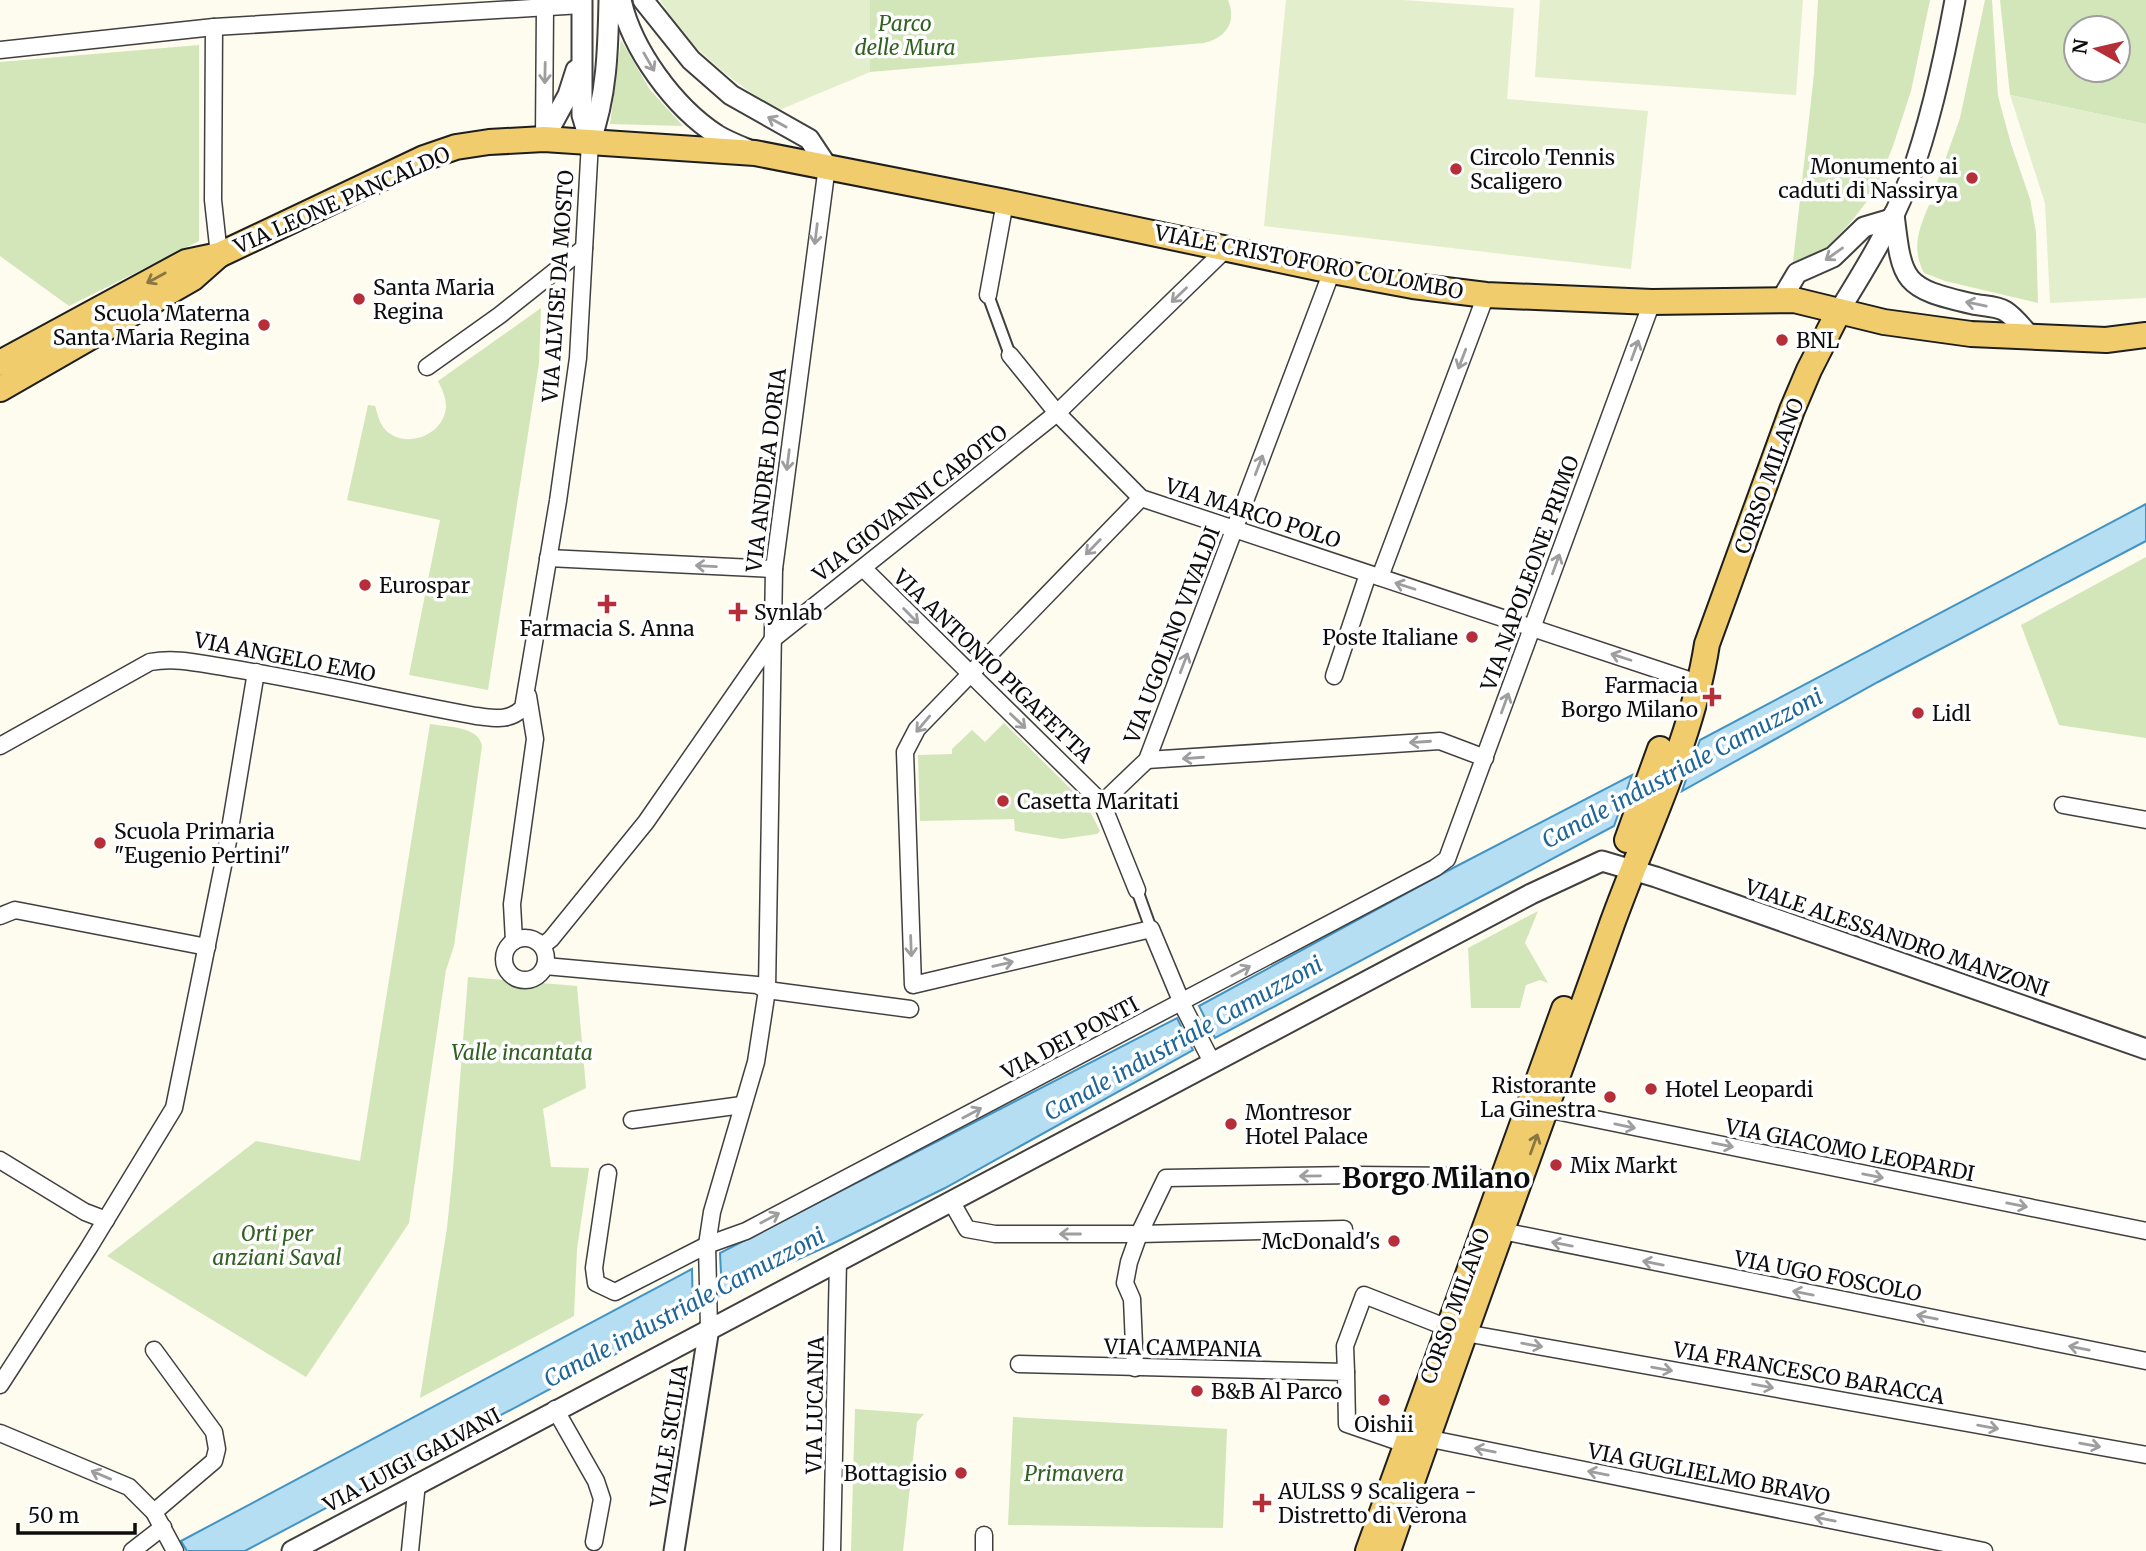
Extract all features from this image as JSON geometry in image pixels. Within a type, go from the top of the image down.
[{"type":"main road","name":"VIA LEONE PANCALDO","points":[[0,363],[186,262],[219,255],[424,158],[456,147],[489,142],[544,139],[590,142]]},
{"type":"main road","name":"VIALE CRISTOFORO COLOMBO","points":[[590,142],[755,153],[1413,286],[1486,295],[1653,302],[1808,302],[1884,322],[2032,338],[2106,340],[2146,335]]},
{"type":"main road","name":"VIA LEONE PANCALDO","points":[[0,389],[193,278],[219,255]]},
{"type":"main road","name":"CORSO MILANO","points":[[1646,814],[1658,755],[1686,679],[1707,644],[1792,410],[1809,369],[1839,311]]},
{"type":"main road","name":"CORSO MILANO","points":[[1367,1551],[1416,1441],[1456,1330],[1501,1181],[1646,814],[1680,743],[1701,684],[1707,644]]},
{"type":"main road","name":"CORSO MILANO","points":[[1456,1330],[1502,1231],[1546,1110],[1625,867]]},
{"type":"main road","name":"CORSO MILANO","points":[[1388,1551],[1416,1441]]},
{"type":"street","points":[[590,142],[600,116],[608,45],[608,0]]},
{"type":"street","name":"VIALE CRISTOFORO COLOMBO","points":[[621,0],[633,33],[651,68],[672,95],[717,135],[755,153]]},
{"type":"street","points":[[643,0],[691,60],[731,95],[809,139],[827,166]]},
{"type":"street","points":[[1839,311],[1892,217],[1910,178],[1941,71],[1955,0]]},
{"type":"street","points":[[0,50],[214,27],[505,5],[545,7],[582,2],[582,115],[590,142]]},
{"type":"street","points":[[544,139],[545,7]]},
{"type":"street","points":[[214,27],[213,200],[219,255]]},
{"type":"street","points":[[544,139],[568,95],[581,52]]},
{"type":"street","name":"VIA ALVISE DA MOSTO","points":[[498,718],[514,716],[523,708],[528,690],[578,358],[590,142]]},
{"type":"street","name":"VIA ANDREA DORIA","points":[[709,1320],[707,1251],[712,1212],[756,1062],[767,990],[774,569],[827,166]]},
{"type":"street","name":"VIA MARCO POLO","points":[[1005,202],[988,295],[1010,355],[1057,413],[1141,498],[1686,679]]},
{"type":"street","points":[[1781,300],[1797,273],[1833,257],[1864,227],[1892,217]]},
{"type":"street","points":[[1892,217],[1905,276],[1919,287],[1940,296],[2004,310],[2032,338]]},
{"type":"street","name":"VIA GIOVANNI CABOTO","points":[[542,946],[551,939],[646,822],[773,639],[1057,413],[1228,247]]},
{"type":"street","points":[[427,367],[500,315],[584,248]]},
{"type":"street","name":"VIA UGOLINO VIVALDI","points":[[1102,803],[1147,760],[1332,271]]},
{"type":"street","points":[[1334,676],[1486,295]]},
{"type":"street","name":"VIA NAPOLEONE PRIMO","points":[[1447,859],[1653,302]]},
{"type":"street","points":[[1141,498],[917,729],[905,752],[913,985],[1151,929]]},
{"type":"street","points":[[548,558],[774,569]]},
{"type":"street","name":"VIA ANTONIO PIGAFETTA","points":[[863,568],[1102,803],[1182,1005],[1209,1057]]},
{"type":"street","name":"VIA ANGELO EMO","points":[[0,746],[150,662],[179,658],[458,713],[498,718]]},
{"type":"street","points":[[0,1385],[174,1108],[233,813],[256,672]]},
{"type":"street","name":"VIA ALVISE DA MOSTO","points":[[528,690],[535,739],[512,904],[514,941],[504,954],[506,970],[512,976],[527,981],[535,979],[545,966]]},
{"type":"street","points":[[1147,760],[1440,741],[1485,758]]},
{"type":"street","points":[[2063,805],[2146,820]]},
{"type":"street","name":"VIA DEI PONTI","points":[[707,1251],[1182,1005],[1447,859]]},
{"type":"street","name":"VIA LUIGI GALVANI","points":[[292,1551],[555,1409],[709,1320],[838,1261],[1097,1121],[1209,1057],[1602,860],[1625,867]]},
{"type":"street","name":"VIALE ALESSANDRO MANZONI","points":[[1625,867],[2146,1049]]},
{"type":"street","points":[[0,916],[15,910],[207,947]]},
{"type":"street","points":[[514,941],[526,938],[542,946],[545,966],[757,985],[767,990],[910,1009]]},
{"type":"street","points":[[632,1120],[742,1105]]},
{"type":"street","name":"VIA GIACOMO LEOPARDI","points":[[1546,1110],[2146,1231]]},
{"type":"street","points":[[0,1160],[85,1212],[106,1220]]},
{"type":"street","points":[[608,1173],[594,1268],[596,1283],[615,1292],[707,1251]]},
{"type":"street","points":[[1135,1368],[1132,1299],[1125,1283],[1139,1234],[1166,1178],[1355,1175],[1461,1176],[1501,1181]]},
{"type":"street","points":[[951,1201],[967,1229],[995,1234],[1344,1229]]},
{"type":"street","name":"VIA UGO FOSCOLO","points":[[1502,1231],[2146,1361]]},
{"type":"street","name":"VIA LUCANIA","points":[[832,1551],[838,1261]]},
{"type":"street","points":[[1416,1441],[1347,1424],[1345,1346],[1364,1295],[1456,1330]]},
{"type":"street","name":"VIALE SICILIA","points":[[674,1551],[709,1320]]},
{"type":"street","name":"VIA FRANCESCO BARACCA","points":[[1456,1330],[2146,1455]]},
{"type":"street","points":[[154,1350],[214,1432],[218,1449],[214,1461],[154,1511]]},
{"type":"street","name":"VIA CAMPANIA","points":[[1019,1364],[1346,1372]]},
{"type":"street","points":[[555,1409],[596,1481],[602,1499],[594,1542]]},
{"type":"street","points":[[0,1433],[129,1487],[154,1511],[175,1551]]},
{"type":"street","name":"VIA GUGLIELMO BRAVO","points":[[1416,1441],[1984,1551]]},
{"type":"street","points":[[410,1551],[417,1483]]},
{"type":"street","points":[[132,1551],[165,1531]]},
{"type":"green space","points":[[660,0],[870,0],[870,72],[777,111],[727,75],[698,49]]},
{"type":"green space","name":"Parco delle Mura","points":[[870,0],[1228,0],[1231,15],[1224,33],[1204,43],[870,72]]},
{"type":"green space","name":"Circolo Tennis Scaligero","points":[[1286,0],[1403,0],[1514,8],[1507,99],[1648,111],[1631,269],[1264,226]]},
{"type":"green space","points":[[1540,0],[1803,0],[1796,95],[1535,77]]},
{"type":"green space","points":[[1818,0],[1930,0],[1911,91],[1875,191],[1851,222],[1822,252],[1793,262],[1814,74]]},
{"type":"green space","points":[[1985,0],[1992,0],[1998,96],[2030,199],[2036,232],[2038,303],[1945,281],[1924,273],[1918,255],[1920,230],[1929,205],[1935,204],[1939,194],[1934,191],[1960,118]]},
{"type":"green space","points":[[2000,0],[2146,0],[2146,124],[2010,95]]},
{"type":"green space","points":[[621,40],[650,90],[683,126],[610,124]]},
{"type":"green space","points":[[199,45],[199,241],[69,306],[0,256],[0,62]]},
{"type":"green space","points":[[2010,95],[2146,124],[2146,298],[2050,303],[2045,203]]},
{"type":"green space","points":[[541,308],[539,363],[488,690],[409,675],[440,520],[347,500],[368,405],[375,406],[383,427],[391,434],[410,439],[430,433],[438,426],[446,407],[445,396],[438,381]]},
{"type":"green space","points":[[2146,557],[2146,738],[2059,725],[2021,625]]},
{"type":"green space","points":[[1004,723],[1087,805],[1100,831],[1097,834],[1062,839],[1015,831],[1014,819],[920,821],[918,755],[952,754],[952,749],[972,730],[985,742]]},
{"type":"green space","name":"Orti per anziani Saval","points":[[430,724],[469,731],[480,739],[482,746],[454,946],[446,970],[409,1223],[306,1377],[107,1256],[256,1141],[360,1161]]},
{"type":"green space","points":[[1538,911],[1525,943],[1548,983],[1540,980],[1526,985],[1520,1008],[1471,1008],[1468,948]]},
{"type":"green space","name":"Valle incantata","points":[[468,977],[577,986],[586,1088],[543,1109],[551,1167],[589,1168],[577,1249],[574,1316],[420,1398],[447,1228]]},
{"type":"green space","points":[[855,1409],[924,1414],[917,1422],[903,1551],[851,1551]]},
{"type":"green space","name":"Primavera","points":[[1013,1417],[1227,1429],[1223,1528],[1008,1525]]},
{"type":"water","points":[[2146,504],[2146,541],[1878,682],[1682,791],[1700,740]]},
{"type":"water","points":[[1632,775],[1614,826],[1215,1038],[1199,1006],[1453,868]]},
{"type":"water","points":[[1177,1018],[1193,1050],[945,1188],[722,1294],[720,1253]]},
{"type":"water","points":[[692,1269],[693,1313],[245,1551],[187,1551],[181,1541]]},
{"type":"waterway","name":"Canale industriale Camuzzoni","points":[[1167,1047],[1227,1014]]},
{"type":"waterway","name":"Canale industriale Camuzzoni","points":[[674,1312],[741,1277]]},
{"type":"place","name":"Circolo Tennis Scaligero","points":[[1456,169]]},
{"type":"place","name":"Monumento ai caduti di Nassirya","points":[[1972,178]]},
{"type":"place","name":"Santa Maria Regina","points":[[359,299]]},
{"type":"place","name":"Scuola Materna Santa Maria Regina","points":[[264,325]]},
{"type":"place","name":"BNL","points":[[1782,340]]},
{"type":"place","name":"Eurospar","points":[[365,585]]},
{"type":"place","name":"Farmacia S. Anna","points":[[607,604]]},
{"type":"place","name":"Synlab","points":[[738,612]]},
{"type":"place","name":"Poste Italiane","points":[[1472,637]]},
{"type":"place","name":"Farmacia Borgo Milano","points":[[1712,697]]},
{"type":"place","name":"Lidl","points":[[1918,713]]},
{"type":"place","name":"Casetta Maritati","points":[[1003,801]]},
{"type":"place","name":"Scuola Primaria \"Eugenio Pertini\"","points":[[100,843]]},
{"type":"place","name":"Hotel Leopardi","points":[[1651,1089]]},
{"type":"place","name":"Ristorante La Ginestra","points":[[1610,1097]]},
{"type":"place","name":"Montresor Hotel Palace","points":[[1231,1124]]},
{"type":"place","name":"Mix Markt","points":[[1556,1165]]},
{"type":"place","name":"McDonald's","points":[[1394,1241]]},
{"type":"place","name":"B&B Al Parco","points":[[1197,1391]]},
{"type":"place","name":"Oishii","points":[[1384,1400]]},
{"type":"place","name":"Bottagisio","points":[[961,1473]]},
{"type":"place","name":"AULSS 9 Scaligera - Distretto di Verona","points":[[1262,1503]]},
{"type":"district","name":"Borgo Milano","points":[[1436,1178]]}]
